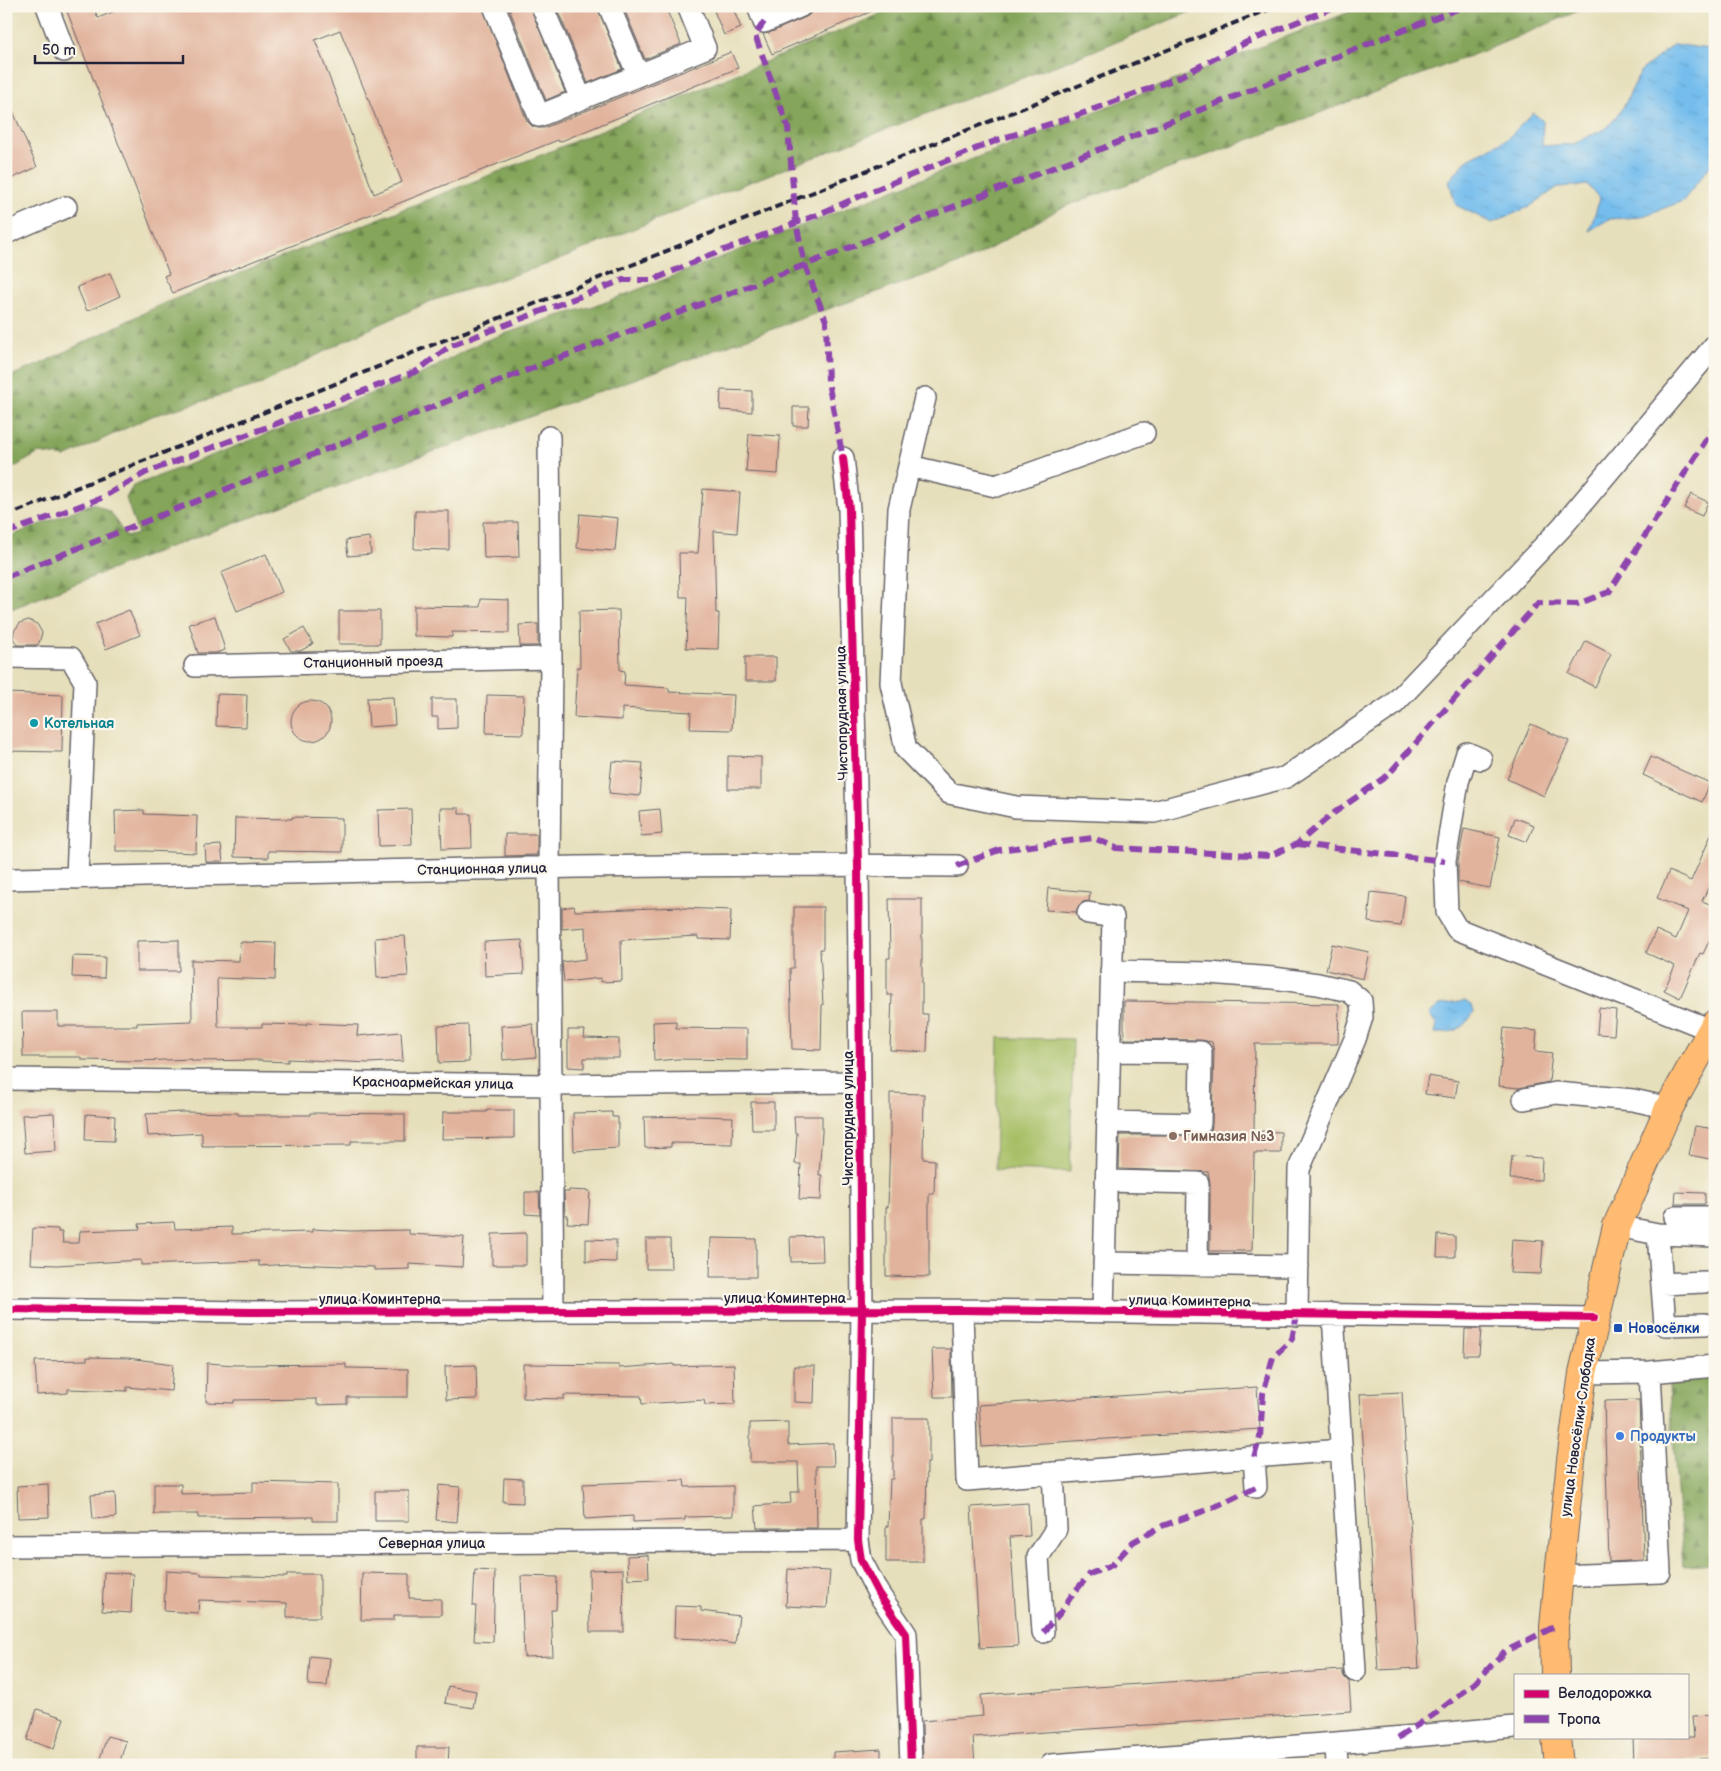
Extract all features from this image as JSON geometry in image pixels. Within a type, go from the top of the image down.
[{"type":"main road","name":"улица Новосёлки-Слободка","points":[[1555,1674],[1554,1627],[1571,1460],[1583,1373],[1594,1318],[1617,1226],[1669,1108],[1713,1027]]},
{"type":"street","points":[[46,6],[64,51]]},
{"type":"street","points":[[494,6],[539,116],[705,48],[688,6]]},
{"type":"street","points":[[542,6],[581,99]]},
{"type":"street","points":[[609,6],[638,75]]},
{"type":"street","points":[[758,6],[764,22],[801,6]]},
{"type":"street","points":[[6,233],[66,206]]},
{"type":"street","points":[[925,398],[898,509],[891,683],[906,749],[949,793],[1016,807],[1154,812],[1286,777],[1393,705],[1562,527],[1715,345]]},
{"type":"street","points":[[909,466],[996,486],[1144,433]]},
{"type":"street","points":[[549,436],[551,658],[549,867],[553,1310]]},
{"type":"street","name":"Чистопрудная улица","points":[[842,458],[849,509],[858,864],[862,1310],[858,1540],[861,1560],[878,1593],[906,1634],[912,1765]]},
{"type":"street","points":[[6,656],[71,658],[85,682],[77,878]]},
{"type":"street","name":"Станционный проезд","points":[[195,666],[551,658]]},
{"type":"street","points":[[1481,759],[1467,753],[1458,782],[1445,861],[1448,912],[1458,929],[1713,1027]]},
{"type":"street","name":"Станционная улица","points":[[6,879],[549,867],[858,864],[957,866]]},
{"type":"street","points":[[1088,913],[1112,917],[1103,1312]]},
{"type":"street","points":[[1111,970],[1209,973],[1274,978],[1318,984],[1349,992],[1361,1001],[1362,1017],[1355,1039],[1299,1169],[1297,1315]]},
{"type":"street","points":[[1108,1122],[1200,1124],[1201,1052],[1109,1051]]},
{"type":"street","name":"Красноармейская улица","points":[[6,1079],[551,1084],[860,1082]]},
{"type":"street","points":[[1524,1098],[1556,1093],[1633,1100],[1669,1108]]},
{"type":"street","points":[[1106,1181],[1198,1183],[1197,1264]]},
{"type":"street","points":[[1675,1217],[1715,1217]]},
{"type":"street","points":[[1617,1226],[1658,1234],[1715,1236]]},
{"type":"street","points":[[1658,1234],[1665,1325],[1705,1324]]},
{"type":"street","points":[[1104,1263],[1298,1266]]},
{"type":"street","points":[[1662,1284],[1705,1282]]},
{"type":"street","name":"улица Коминтерна","points":[[6,1309],[251,1312],[962,1310],[1594,1318]]},
{"type":"street","points":[[962,1310],[967,1480],[1341,1450]]},
{"type":"street","points":[[1333,1314],[1355,1671]]},
{"type":"street","points":[[1583,1373],[1650,1372],[1715,1366]]},
{"type":"street","points":[[1559,1576],[1660,1572],[1650,1372]]},
{"type":"street","points":[[1254,1456],[1256,1487]]},
{"type":"street","points":[[1043,1632],[1038,1557],[1056,1529],[1053,1473]]},
{"type":"street","name":"Северная улица","points":[[6,1546],[858,1540]]},
{"type":"street","points":[[1050,1765],[1514,1727]]},
{"type":"street","points":[[1336,1743],[1337,1765]]},
{"type":"green space","points":[[900,6],[1205,6],[1078,57],[719,194],[545,265],[431,301],[348,339],[262,384],[152,416],[65,457],[39,453],[6,472],[6,378],[40,364],[162,304],[551,151]]},
{"type":"green space","points":[[1365,6],[1590,6],[1491,48],[1227,148],[1061,208],[972,259],[817,313],[164,549],[6,611],[6,538],[93,503],[111,513],[126,537],[138,534],[126,498],[133,486],[424,373],[481,342],[554,317],[601,304]]},
{"type":"green space","points":[[998,1038],[1073,1039],[1070,1172],[995,1170]]},
{"type":"green space","points":[[1715,1372],[1715,1564],[1683,1566],[1668,1375]]},
{"type":"water","points":[[1674,44],[1715,50],[1715,165],[1709,167],[1683,201],[1640,217],[1609,219],[1589,231],[1600,199],[1588,185],[1558,187],[1529,207],[1492,223],[1456,205],[1449,181],[1468,159],[1507,139],[1533,113],[1543,121],[1542,146],[1573,144],[1607,128],[1624,106],[1641,71]]},
{"type":"water","points":[[1465,1001],[1472,1006],[1474,1012],[1466,1022],[1453,1031],[1435,1033],[1437,1025],[1429,1014],[1440,1005]]},
{"type":"building","points":[[65,6],[93,6],[98,18],[127,6],[482,6],[527,121],[532,126],[538,128],[544,128],[731,52],[738,68],[559,142],[558,140],[173,293],[164,276],[169,274]],"holes":[[[340,30],[402,182],[374,194],[315,40]]]},
{"type":"building","points":[[508,6],[530,6],[565,92],[546,100]]},
{"type":"building","points":[[556,6],[597,6],[622,69],[588,83]]},
{"type":"building","points":[[623,6],[665,6],[681,44],[645,59]]},
{"type":"building","points":[[712,6],[732,6],[741,28],[724,35]]},
{"type":"building","points":[[813,6],[884,6],[772,54],[763,34],[806,17],[811,13]]},
{"type":"building","points":[[6,95],[37,167],[6,181]]},
{"type":"building","points":[[110,273],[120,296],[87,311],[77,287]]},
{"type":"building","points":[[721,390],[752,391],[752,412],[720,410]]},
{"type":"building","points":[[793,407],[809,407],[808,426],[793,426]]},
{"type":"building","points":[[749,434],[780,436],[778,474],[746,472]]},
{"type":"building","points":[[703,489],[740,492],[737,533],[714,531],[716,613],[719,613],[718,649],[686,648],[688,597],[680,597],[679,553],[698,553]]},
{"type":"building","points":[[1691,494],[1708,502],[1702,516],[1684,508]]},
{"type":"building","points":[[415,511],[449,511],[449,550],[414,549]]},
{"type":"building","points":[[580,514],[618,518],[615,551],[577,548]]},
{"type":"building","points":[[483,522],[518,522],[519,557],[484,558]]},
{"type":"building","points":[[369,537],[371,554],[348,556],[346,540]]},
{"type":"building","points":[[266,554],[282,592],[237,611],[221,573]]},
{"type":"building","points":[[481,599],[509,600],[509,633],[452,632],[452,637],[414,636],[414,606],[480,607]]},
{"type":"building","points":[[129,610],[140,635],[106,649],[95,624]]},
{"type":"building","points":[[619,610],[620,670],[625,671],[624,685],[669,688],[669,692],[734,695],[732,730],[690,729],[691,712],[622,708],[622,720],[574,717],[577,667],[580,668],[579,611]]},
{"type":"building","points":[[339,611],[380,611],[380,644],[339,644]]},
{"type":"building","points":[[215,616],[225,650],[216,653],[198,653],[189,624]]},
{"type":"building","points":[[28,620],[37,624],[42,633],[39,643],[37,645],[17,645],[13,638],[14,631],[20,623]]},
{"type":"building","points":[[538,624],[538,646],[520,646],[519,625]]},
{"type":"building","points":[[304,628],[313,644],[300,651],[291,651],[284,639]]},
{"type":"building","points":[[1586,641],[1611,654],[1595,687],[1569,674]]},
{"type":"building","points":[[745,657],[776,657],[776,681],[745,681]]},
{"type":"building","name":"Котельная","points":[[6,693],[63,695],[62,752],[6,751]]},
{"type":"building","points":[[217,694],[247,695],[246,727],[216,726]]},
{"type":"building","points":[[487,695],[524,696],[523,734],[486,733]]},
{"type":"building","points":[[393,697],[395,725],[369,727],[367,698]]},
{"type":"building","points":[[432,699],[457,699],[457,728],[438,729],[438,717],[432,717]]},
{"type":"building","points":[[315,701],[322,704],[328,710],[331,721],[330,729],[322,738],[315,741],[307,741],[300,738],[292,729],[291,717],[294,710],[303,702]]},
{"type":"building","points":[[1531,724],[1569,741],[1544,796],[1507,779]]},
{"type":"building","points":[[728,756],[761,757],[761,789],[728,789]]},
{"type":"building","points":[[1651,757],[1710,783],[1702,802],[1643,775]]},
{"type":"building","points":[[612,761],[643,763],[640,796],[609,793]]},
{"type":"building","points":[[440,808],[459,808],[459,814],[471,814],[472,848],[442,849]]},
{"type":"building","points":[[411,809],[412,845],[379,846],[378,810]]},
{"type":"building","points":[[660,809],[662,834],[641,836],[639,811]]},
{"type":"building","points":[[144,810],[144,814],[197,816],[196,853],[116,851],[115,811]]},
{"type":"building","points":[[292,817],[342,818],[342,852],[268,851],[268,858],[234,857],[235,818],[292,819]]},
{"type":"building","points":[[1515,818],[1534,825],[1527,842],[1509,835]]},
{"type":"building","points":[[1715,826],[1715,873],[1702,901],[1715,906],[1715,928],[1703,954],[1700,953],[1680,998],[1664,990],[1675,966],[1646,953],[1656,930],[1676,939],[1688,911],[1657,898],[1669,871],[1691,881]]},
{"type":"building","points":[[1464,829],[1500,837],[1490,888],[1458,882],[1458,862]]},
{"type":"building","points":[[505,834],[537,834],[537,855],[505,856]]},
{"type":"building","points":[[221,845],[223,862],[206,862],[205,846]]},
{"type":"building","points":[[1048,888],[1090,892],[1089,901],[1079,905],[1076,912],[1046,910]]},
{"type":"building","points":[[1371,892],[1405,896],[1401,926],[1368,922]]},
{"type":"building","points":[[889,899],[922,899],[922,1014],[928,1014],[927,1052],[890,1050],[892,995],[887,995],[887,958],[890,958]]},
{"type":"building","points":[[574,906],[575,911],[681,907],[731,910],[730,940],[698,939],[698,936],[621,940],[622,981],[601,982],[601,978],[564,982],[562,962],[586,959],[585,927],[562,929],[562,908]]},
{"type":"building","points":[[794,907],[823,907],[823,949],[820,949],[823,1005],[821,1050],[792,1049],[790,968],[794,968]]},
{"type":"building","points":[[405,936],[408,976],[377,978],[375,938]]},
{"type":"building","points":[[179,940],[179,971],[137,971],[137,941]]},
{"type":"building","points":[[522,940],[524,974],[485,976],[484,942]]},
{"type":"building","points":[[240,942],[276,943],[275,980],[217,978],[218,1027],[262,1027],[262,1024],[307,1025],[307,1023],[358,1025],[357,1036],[401,1032],[403,1061],[369,1063],[288,1059],[288,1062],[262,1060],[192,1061],[192,1059],[138,1061],[82,1060],[82,1057],[23,1057],[22,1012],[58,1012],[58,1026],[137,1026],[137,1023],[192,1021],[191,960],[239,961]]},
{"type":"building","points":[[1332,944],[1369,952],[1363,979],[1326,970]]},
{"type":"building","points":[[73,956],[105,957],[104,978],[72,977]]},
{"type":"building","points":[[1124,1001],[1339,1004],[1338,1044],[1255,1044],[1254,1131],[1281,1132],[1281,1153],[1254,1153],[1252,1251],[1210,1251],[1210,1183],[1208,1172],[1119,1169],[1120,1135],[1211,1135],[1212,1124],[1214,1052],[1212,1042],[1201,1040],[1124,1039]]},
{"type":"building","points":[[1599,1008],[1616,1010],[1614,1035],[1597,1034]]},
{"type":"building","points":[[676,1021],[676,1028],[747,1029],[747,1060],[677,1059],[654,1061],[653,1022]]},
{"type":"building","points":[[533,1024],[536,1057],[503,1060],[501,1026]]},
{"type":"building","points":[[468,1025],[469,1062],[439,1063],[438,1026]]},
{"type":"building","points":[[1504,1028],[1537,1031],[1535,1051],[1552,1053],[1549,1082],[1519,1088],[1499,1086]]},
{"type":"building","points":[[568,1030],[585,1030],[584,1038],[619,1039],[619,1058],[584,1058],[584,1068],[568,1067]]},
{"type":"building","points":[[1428,1076],[1458,1081],[1455,1098],[1425,1094]]},
{"type":"building","points":[[890,1093],[924,1094],[923,1159],[935,1160],[934,1194],[929,1194],[929,1277],[886,1276],[886,1207],[888,1207]]},
{"type":"building","points":[[751,1102],[774,1102],[774,1130],[752,1130]]},
{"type":"building","points":[[487,1110],[514,1110],[514,1138],[442,1139],[443,1112],[487,1112]]},
{"type":"building","points":[[182,1112],[238,1113],[238,1115],[310,1115],[310,1113],[405,1114],[405,1141],[351,1141],[351,1145],[202,1146],[202,1133],[148,1136],[146,1114]]},
{"type":"building","points":[[612,1112],[612,1117],[618,1117],[618,1148],[574,1151],[573,1113]]},
{"type":"building","points":[[54,1113],[56,1151],[25,1153],[22,1115]]},
{"type":"building","points":[[86,1114],[115,1116],[114,1141],[85,1140]]},
{"type":"building","points":[[794,1116],[822,1116],[819,1175],[822,1175],[821,1200],[799,1199],[801,1164],[795,1164],[797,1133],[795,1133]]},
{"type":"building","points":[[644,1117],[733,1117],[732,1144],[671,1143],[671,1147],[645,1148]]},
{"type":"building","points":[[1695,1126],[1715,1129],[1715,1160],[1689,1155]]},
{"type":"building","points":[[1512,1156],[1542,1158],[1541,1180],[1510,1179]]},
{"type":"building","points":[[569,1190],[590,1191],[588,1224],[567,1223],[568,1215],[565,1215],[564,1192],[569,1192]]},
{"type":"building","points":[[525,1192],[539,1192],[540,1215],[525,1214]]},
{"type":"building","points":[[1676,1192],[1705,1193],[1705,1204],[1675,1204]]},
{"type":"building","points":[[174,1222],[175,1229],[232,1227],[232,1234],[312,1232],[312,1229],[350,1231],[409,1230],[409,1234],[464,1237],[462,1267],[409,1264],[409,1269],[374,1270],[374,1267],[291,1264],[259,1266],[259,1261],[141,1265],[141,1260],[57,1265],[31,1264],[33,1228],[58,1229],[58,1232],[62,1232],[63,1243],[79,1243],[80,1231],[140,1229],[139,1224]]},
{"type":"building","points":[[526,1233],[526,1265],[492,1265],[492,1234]]},
{"type":"building","points":[[1438,1235],[1455,1236],[1455,1257],[1437,1257]]},
{"type":"building","points":[[822,1236],[823,1261],[791,1262],[790,1237]]},
{"type":"building","points":[[711,1238],[756,1239],[756,1277],[710,1277]]},
{"type":"building","points":[[586,1239],[616,1240],[616,1262],[586,1261]]},
{"type":"building","points":[[646,1239],[670,1239],[671,1269],[646,1269]]},
{"type":"building","points":[[1512,1239],[1543,1241],[1541,1274],[1510,1273]]},
{"type":"building","points":[[1465,1329],[1481,1329],[1479,1355],[1464,1355]]},
{"type":"building","points":[[932,1349],[951,1349],[952,1397],[934,1397]]},
{"type":"building","points":[[87,1357],[128,1358],[173,1364],[171,1391],[127,1387],[127,1391],[68,1389],[68,1393],[37,1395],[35,1361],[87,1360]]},
{"type":"building","points":[[207,1363],[235,1365],[346,1364],[346,1368],[408,1369],[408,1397],[347,1397],[347,1404],[317,1405],[317,1399],[234,1400],[234,1403],[206,1402]]},
{"type":"building","points":[[523,1364],[619,1365],[619,1368],[674,1364],[674,1366],[734,1364],[735,1404],[705,1405],[704,1400],[642,1404],[641,1396],[564,1395],[564,1399],[523,1398]]},
{"type":"building","points":[[476,1365],[477,1399],[446,1400],[445,1366]]},
{"type":"building","points":[[794,1366],[815,1366],[814,1403],[794,1402]]},
{"type":"building","points":[[1257,1387],[1260,1429],[982,1447],[979,1405]]},
{"type":"building","points":[[1402,1392],[1419,1668],[1378,1670],[1360,1394]]},
{"type":"building","points":[[1639,1400],[1644,1560],[1609,1562],[1604,1401]]},
{"type":"building","points":[[893,1418],[929,1418],[929,1463],[927,1463],[926,1519],[923,1519],[923,1562],[886,1562],[886,1526],[888,1526],[890,1479],[893,1479]]},
{"type":"building","points":[[788,1422],[788,1445],[833,1443],[834,1466],[816,1466],[817,1528],[757,1528],[755,1506],[791,1503],[790,1492],[799,1492],[798,1462],[750,1462],[750,1423]]},
{"type":"building","points":[[504,1478],[523,1479],[523,1503],[503,1502]]},
{"type":"building","points":[[684,1480],[685,1487],[733,1486],[733,1516],[685,1517],[685,1520],[633,1522],[633,1516],[585,1519],[583,1484]]},
{"type":"building","points":[[253,1482],[338,1484],[338,1521],[313,1521],[313,1517],[198,1518],[198,1514],[154,1514],[154,1484],[181,1484],[181,1494],[253,1492]]},
{"type":"building","points":[[48,1484],[49,1517],[18,1518],[17,1486]]},
{"type":"building","points":[[439,1485],[460,1487],[457,1522],[436,1520]]},
{"type":"building","points":[[375,1491],[409,1491],[409,1521],[375,1521]]},
{"type":"building","points":[[115,1493],[116,1517],[93,1519],[91,1495]]},
{"type":"building","points":[[1028,1503],[1030,1536],[1010,1537],[1018,1646],[980,1648],[971,1507]]},
{"type":"building","points":[[648,1555],[649,1578],[628,1579],[627,1556]]},
{"type":"building","points":[[623,1569],[624,1632],[590,1632],[589,1570]]},
{"type":"building","points":[[788,1569],[830,1571],[827,1608],[786,1606]]},
{"type":"building","points":[[475,1570],[495,1571],[493,1642],[474,1641],[476,1606],[473,1606]]},
{"type":"building","points":[[166,1571],[201,1573],[201,1575],[287,1577],[287,1574],[320,1574],[320,1617],[287,1617],[287,1603],[199,1600],[198,1613],[164,1611]]},
{"type":"building","points":[[104,1572],[133,1574],[131,1613],[102,1611]]},
{"type":"building","points":[[362,1573],[409,1574],[409,1598],[441,1599],[441,1615],[394,1615],[394,1620],[361,1620]]},
{"type":"building","points":[[521,1576],[557,1577],[556,1610],[551,1610],[553,1656],[524,1657]]},
{"type":"building","points":[[675,1606],[701,1607],[701,1611],[739,1616],[735,1644],[700,1639],[674,1638]]},
{"type":"building","points":[[310,1656],[330,1658],[327,1686],[308,1685]]},
{"type":"building","points":[[1342,1670],[1344,1677],[1349,1682],[1351,1711],[973,1737],[975,1765],[923,1765],[922,1721],[983,1716],[981,1695]]},
{"type":"building","points":[[448,1686],[476,1691],[473,1708],[445,1703]]},
{"type":"building","points":[[37,1709],[64,1718],[54,1749],[27,1740]]},
{"type":"building","points":[[1715,1715],[1715,1758],[1683,1760],[1683,1765],[1634,1765],[1633,1738],[1694,1737],[1692,1716]]},
{"type":"building","points":[[107,1736],[126,1741],[119,1765],[108,1765],[99,1762]]},
{"type":"building","points":[[417,1747],[449,1747],[448,1765],[417,1765]]},
{"type":"building","points":[[881,1749],[881,1765],[833,1765],[833,1752]]},
{"type":"railway","points":[[6,516],[1277,6]]},
{"type":"marked path","points":[[6,533],[99,499],[147,472],[417,371],[450,346],[623,280],[653,280],[703,258],[817,215],[1000,139],[1070,118],[1175,79],[1247,42],[1337,6]]},
{"type":"marked path","points":[[6,577],[480,388],[805,265],[1465,6]]},
{"type":"marked path","points":[[764,22],[755,35],[788,127],[796,223],[805,265],[826,321],[828,382],[843,458]]},
{"type":"marked path","points":[[957,866],[999,850],[1094,838],[1116,848],[1269,856],[1297,844],[1331,815],[1388,775],[1538,603],[1577,604],[1609,592],[1715,426]]},
{"type":"marked path","points":[[1297,844],[1445,861]]},
{"type":"marked path","points":[[1254,1457],[1260,1437],[1263,1394],[1273,1357],[1292,1339],[1297,1315]]},
{"type":"marked path","points":[[1043,1632],[1090,1574],[1112,1565],[1133,1542],[1162,1526],[1212,1508],[1256,1487]]},
{"type":"marked path","points":[[1398,1738],[1436,1713],[1475,1683],[1504,1652],[1554,1627]]},
{"type":"cycle path","points":[[843,458],[849,509],[858,864],[862,1311],[858,1540],[861,1560],[878,1593],[906,1634],[911,1765]]},
{"type":"cycle path","points":[[6,1309],[251,1312],[962,1310],[1594,1318]]},
{"type":"place","name":"Котельная","points":[[34,723]]},
{"type":"place","name":"Гимназия №3","points":[[1173,1136]]},
{"type":"place","name":"Новосёлки","points":[[1618,1328]]},
{"type":"place","name":"Продукты","points":[[1620,1436]]}]
